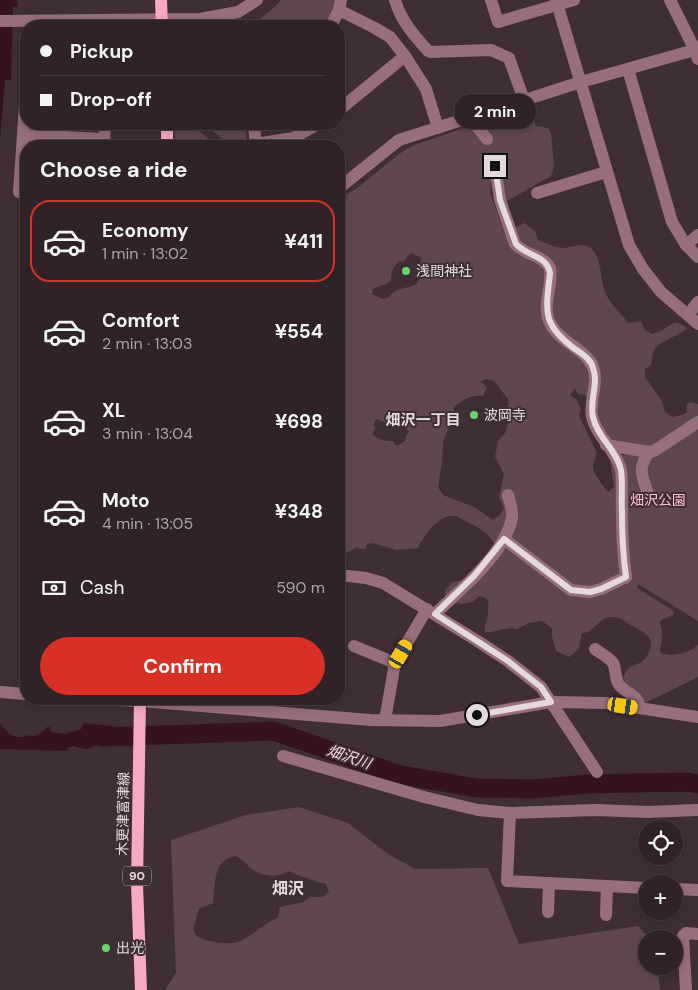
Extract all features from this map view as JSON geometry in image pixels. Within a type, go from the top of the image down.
[{"type":"main road","points":[[161,0],[162,20]]},
{"type":"main road","name":"木更津富津線","points":[[140,705],[137,884],[142,990]]},
{"type":"street","points":[[190,20],[238,12],[257,0]]},
{"type":"street","points":[[395,0],[404,22],[430,52],[491,50],[509,58],[524,100]]},
{"type":"street","points":[[491,0],[498,22],[557,3],[574,0]]},
{"type":"street","points":[[345,183],[399,140],[581,82],[697,52],[670,0]]},
{"type":"street","points":[[557,3],[629,244],[661,292],[698,324]]},
{"type":"street","points":[[334,20],[340,5],[390,37],[405,56],[426,89],[438,128]]},
{"type":"street","points":[[0,21],[20,21]]},
{"type":"street","points":[[345,105],[405,56]]},
{"type":"street","points":[[628,69],[672,222],[686,245],[698,257]]},
{"type":"street","points":[[469,117],[487,139]]},
{"type":"street","points":[[22,130],[22,140]]},
{"type":"street","points":[[282,140],[293,138],[307,130]]},
{"type":"street","points":[[22,135],[73,140]]},
{"type":"street","points":[[495,166],[500,200],[516,244],[519,248],[543,260],[550,268],[546,307],[548,320],[566,342],[589,360],[594,368],[595,383],[592,416],[606,445],[614,454],[621,472],[622,538],[626,577],[590,592],[571,590],[504,539]]},
{"type":"street","points":[[537,193],[606,172]]},
{"type":"street","points":[[686,245],[698,236]]},
{"type":"street","points":[[688,315],[698,302]]},
{"type":"street","points":[[648,494],[641,468],[649,452],[662,446],[698,422]]},
{"type":"street","points":[[606,445],[649,452]]},
{"type":"street","points":[[385,720],[395,664],[431,612],[474,576],[504,539],[512,516],[508,495]]},
{"type":"street","points":[[345,576],[366,578],[383,583],[508,661],[541,687],[597,772]]},
{"type":"street","points":[[354,646],[395,664]]},
{"type":"street","points":[[595,649],[613,663],[618,683],[635,696],[640,708]]},
{"type":"street","points":[[0,692],[20,694]]},
{"type":"street","points":[[201,705],[385,720],[440,721],[551,702],[606,703],[698,717]]},
{"type":"street","points":[[283,756],[463,808],[510,813],[596,810],[648,812],[698,810]]},
{"type":"street","points":[[510,813],[508,881],[638,888]]},
{"type":"street","points":[[548,912],[550,883]]},
{"type":"street","points":[[606,915],[607,886]]},
{"type":"street","points":[[683,889],[698,890]]},
{"type":"street","points":[[686,990],[683,936],[686,933],[698,934]]},
{"type":"green space","points":[[281,0],[337,0],[329,20],[258,20]]},
{"type":"green space","name":"畑沢公園","points":[[530,108],[536,126],[548,128],[551,133],[554,167],[551,176],[507,201],[502,199],[491,181],[490,193],[504,231],[509,231],[524,223],[535,231],[538,240],[551,245],[564,248],[579,245],[587,246],[596,254],[607,296],[628,323],[641,321],[644,329],[652,334],[675,323],[687,328],[655,349],[651,365],[645,369],[645,377],[662,401],[665,412],[672,417],[687,412],[686,405],[690,402],[698,404],[698,621],[638,584],[637,588],[674,611],[673,615],[661,620],[660,653],[680,654],[698,645],[698,677],[645,703],[626,685],[623,677],[629,667],[637,664],[648,654],[651,648],[650,639],[643,632],[620,619],[614,617],[607,618],[590,631],[582,633],[579,647],[569,657],[556,651],[552,628],[542,621],[529,623],[517,629],[510,628],[485,632],[489,602],[486,598],[480,596],[472,602],[462,604],[453,602],[445,597],[445,590],[453,582],[463,580],[496,545],[488,535],[460,518],[449,516],[437,522],[418,548],[396,550],[373,543],[367,544],[365,549],[355,548],[347,553],[345,552],[345,195],[356,189],[399,154],[414,145]],"holes":[[[411,253],[422,258],[418,269],[421,272],[417,282],[414,285],[394,292],[385,299],[372,294],[373,289],[391,280],[395,265],[399,261],[403,262]],[[487,379],[494,381],[508,399],[509,421],[505,433],[498,441],[495,457],[504,474],[499,497],[504,508],[500,515],[493,520],[474,507],[443,495],[438,487],[443,442],[453,417],[454,407],[467,398],[483,396],[487,388],[481,381]],[[575,388],[578,394],[585,395],[590,400],[603,443],[628,451],[624,455],[614,454],[610,459],[614,487],[608,492],[593,470],[596,451],[579,416],[581,409],[576,399],[570,395]],[[377,419],[389,424],[400,424],[409,431],[405,441],[397,446],[393,441],[377,438],[372,434],[375,429],[374,422]]]},
{"type":"green space","points":[[176,130],[198,130],[210,140],[175,140]]},
{"type":"green space","points":[[211,130],[246,130],[246,140],[224,140]]},
{"type":"green space","points":[[299,807],[348,823],[388,854],[415,869],[488,868],[519,944],[638,926],[642,930],[638,930],[638,975],[658,975],[660,990],[165,990],[176,973],[171,840],[246,815]],"holes":[[[236,856],[260,874],[275,876],[288,871],[326,884],[329,892],[322,897],[310,897],[303,902],[280,907],[278,917],[238,942],[217,942],[205,940],[196,935],[193,929],[199,909],[213,903],[215,880],[219,867],[223,862],[228,858]]]},
{"type":"shaded area","points":[[0,0],[17,0],[18,7],[13,7],[11,80],[5,80],[0,140]]},
{"type":"shaded area","points":[[0,723],[5,730],[17,737],[38,735],[47,727],[50,727],[51,732],[65,734],[81,729],[84,723],[129,728],[129,744],[97,745],[86,749],[72,746],[67,751],[0,749]]},
{"type":"waterway","name":"畑沢川","points":[[103,737],[274,731],[397,774],[476,788],[532,789],[587,784],[687,782],[698,784]]},
{"type":"place","name":"浅間神社","points":[[406,271]]},
{"type":"place","name":"波岡寺","points":[[474,415]]},
{"type":"place","name":"出光","points":[[106,948]]},
{"type":"district","name":"畑沢一丁目","points":[[423,420]]},
{"type":"district","name":"畑沢","points":[[288,888]]},
{"type":"route","points":[[477,715],[551,702],[541,687],[508,661],[435,614],[474,576],[504,539],[571,590],[590,592],[626,577],[622,538],[621,472],[614,454],[606,445],[592,416],[595,383],[594,368],[589,360],[566,342],[548,320],[546,307],[550,268],[543,260],[519,248],[516,244],[506,221],[500,200],[495,166]]}]
